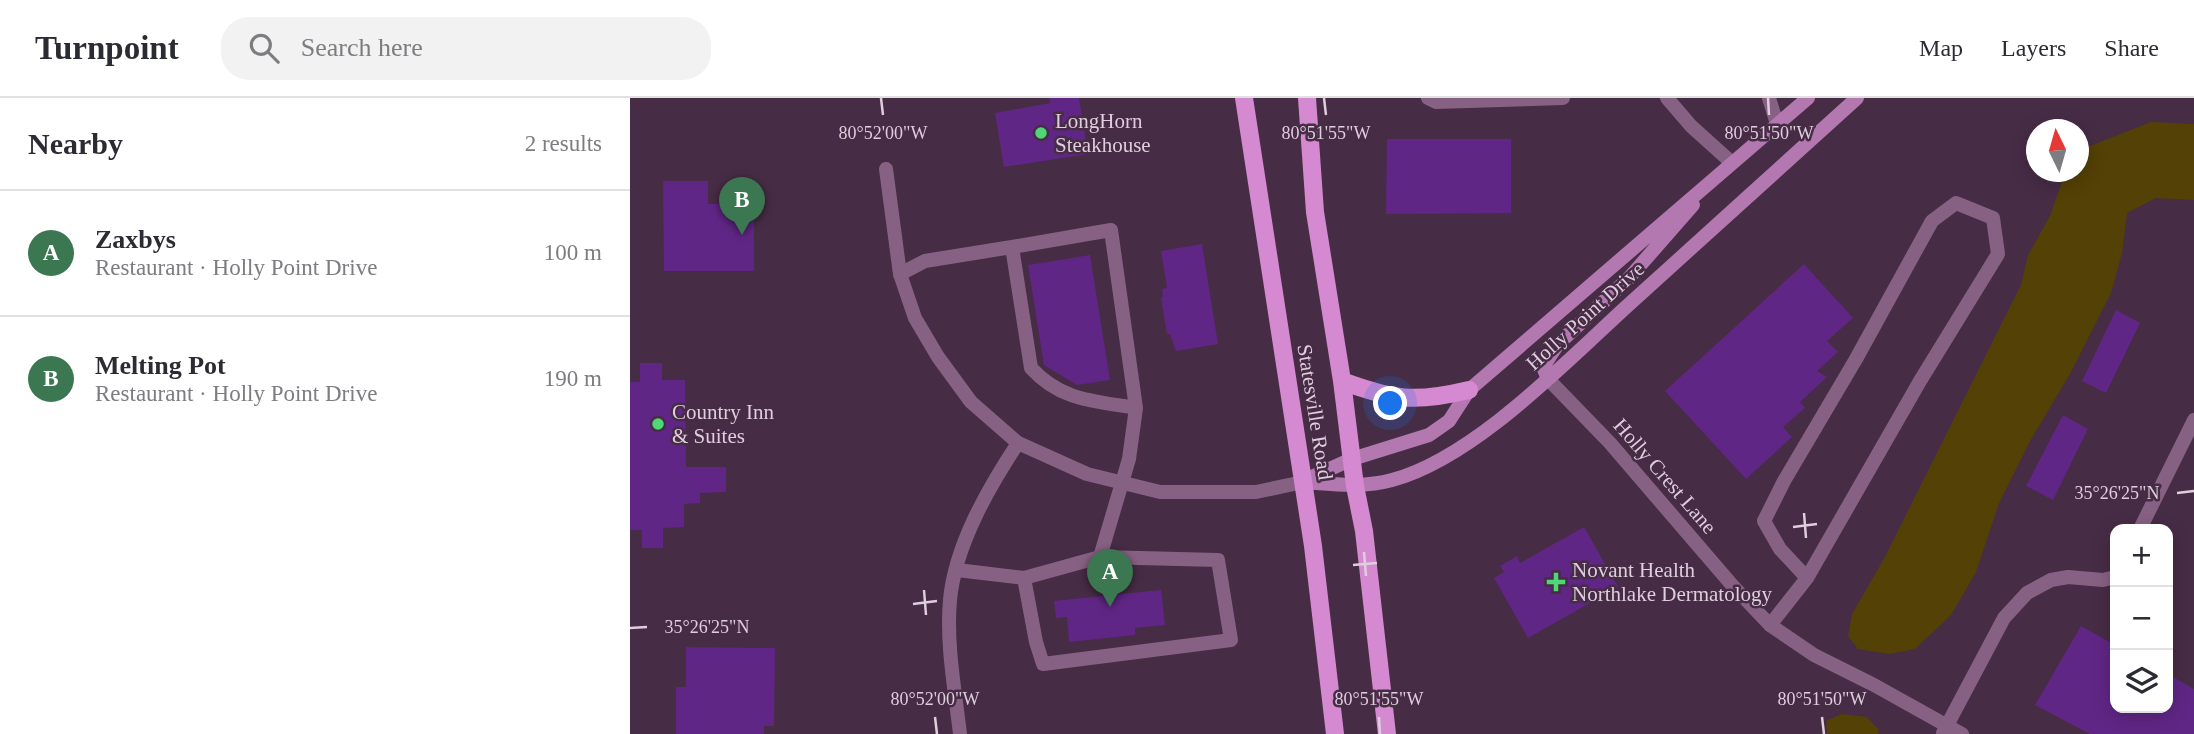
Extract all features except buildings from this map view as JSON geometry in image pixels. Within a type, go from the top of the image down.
[{"type":"main road","name":"Statesville Road","points":[[1244,98],[1313,546],[1335,734]]},
{"type":"main road","name":"Statesville Road","points":[[1307,98],[1315,212],[1367,551],[1387,734]]},
{"type":"main road","name":"Holly Point Drive","points":[[1303,482],[1352,459],[1429,435],[1449,421],[1469,390],[1808,98]]},
{"type":"main road","name":"Holly Point Drive","points":[[1303,482],[1356,486],[1393,480],[1434,463],[1470,441],[1548,379],[1857,98]]},
{"type":"main road","points":[[1548,379],[1543,367],[1558,344],[1629,278],[1731,162]]},
{"type":"main road","points":[[1342,381],[1394,398],[1439,397],[1469,390]]},
{"type":"street","points":[[1428,98],[1436,102],[1563,98]]},
{"type":"street","points":[[1667,98],[1692,127],[1731,162]]},
{"type":"street","points":[[1769,98],[1777,124]]},
{"type":"street","name":"Holly Point Drive","points":[[886,169],[900,274],[915,318],[938,357],[971,402],[1018,443],[1087,474],[1160,492],[1256,492],[1303,482]]},
{"type":"street","points":[[1770,625],[1807,578],[1920,381],[1998,254],[1993,218],[1956,203],[1932,220],[1856,359],[1779,491],[1764,521],[1780,550],[1807,578]]},
{"type":"street","points":[[900,274],[925,261],[1111,230],[1136,408],[1129,459],[1100,557]]},
{"type":"street","points":[[1012,247],[1031,368],[1069,396],[1136,408]]},
{"type":"street","name":"Holly Crest Lane","points":[[1548,379],[1610,443],[1732,585],[1770,625],[1814,655],[1874,685],[1944,730],[1962,734]]},
{"type":"street","points":[[2142,524],[2194,420]]},
{"type":"street","points":[[960,734],[950,646],[950,599],[957,570],[982,499],[1018,443]]},
{"type":"street","points":[[957,570],[1024,578],[1100,557],[1218,560],[1231,640],[1043,664],[1024,578]]},
{"type":"street","points":[[1944,730],[2004,618],[2027,593],[2051,580],[2068,577],[2110,578]]},
{"type":"shaded area","points":[[2151,122],[2194,124],[2194,200],[2156,198],[2127,213],[2122,253],[2111,293],[1999,503],[1976,572],[1951,615],[1915,649],[1889,654],[1858,649],[1848,636],[1852,614],[1885,557],[2021,285],[2028,255],[2050,216],[2062,182],[2089,182],[2089,146]]},
{"type":"shaded area","points":[[1841,714],[1867,717],[1879,730],[1878,734],[1827,734],[1826,721]]},
{"type":"place","name":"LongHorn Steakhouse","points":[[1041,133]]},
{"type":"place","name":"Melting Pot","points":[[742,235]]},
{"type":"place","name":"Country Inn & Suites","points":[[658,424]]},
{"type":"place","name":"Novant Health Northlake Dermatology","points":[[1556,582]]},
{"type":"place","name":"Zaxbys","points":[[1110,607]]}]
